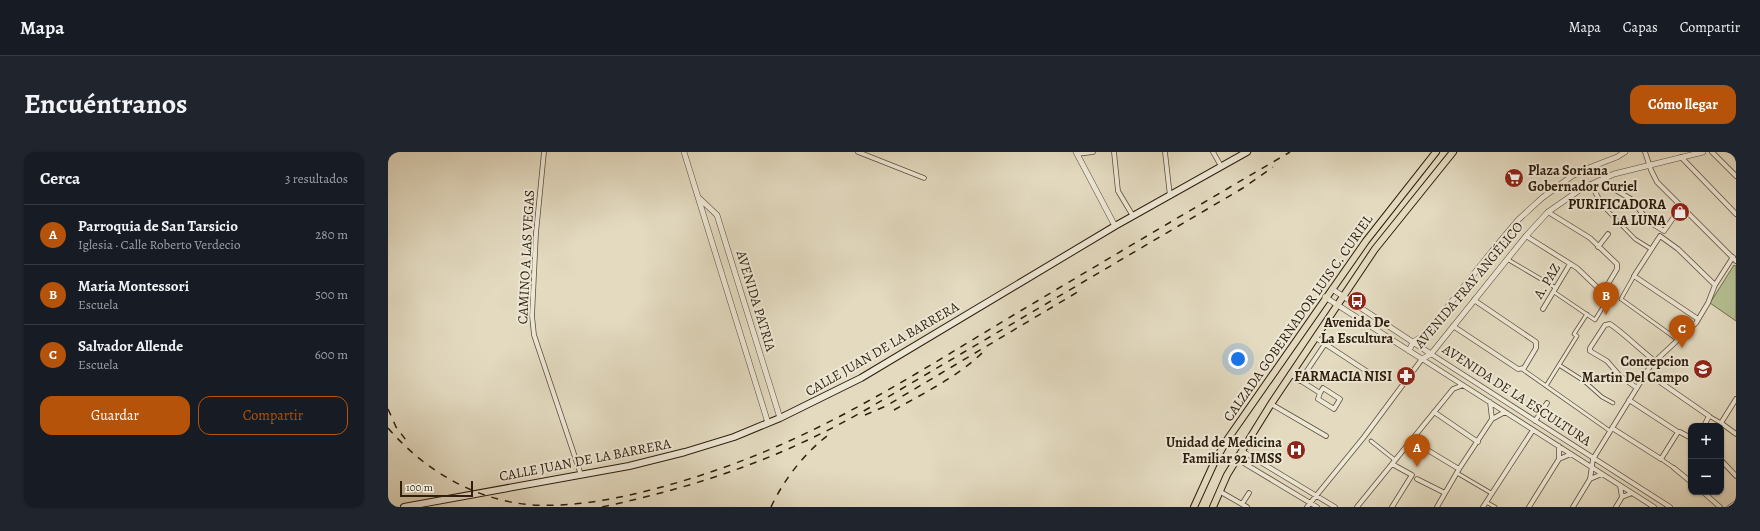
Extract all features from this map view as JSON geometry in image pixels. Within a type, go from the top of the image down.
[{"type":"main road","name":"CALLE JUAN DE LA BARRERA","points":[[404,507],[629,466],[685,452],[734,437],[780,418],[861,378],[1115,226],[1247,152]]},
{"type":"main road","name":"CALZADA GOBERNADOR LUIS C. CURIEL","points":[[1194,507],[1215,461],[1227,440],[1325,297],[1390,208],[1436,152]]},
{"type":"main road","name":"CALZADA GOBERNADOR LUIS C. CURIEL","points":[[1213,507],[1219,491],[1237,459],[1290,374],[1316,338],[1375,249],[1453,152]]},
{"type":"main road","points":[[1430,159],[1440,168]]},
{"type":"street","name":"CAMINO A LAS VEGAS","points":[[544,152],[536,233],[532,316],[534,336],[581,475]]},
{"type":"street","name":"AVENIDA PATRIA","points":[[684,152],[768,423]]},
{"type":"street","points":[[858,152],[924,178]]},
{"type":"street","points":[[1093,152],[1076,153],[1115,226]]},
{"type":"street","points":[[1114,152],[1118,191],[1133,216]]},
{"type":"street","points":[[1165,152],[1170,196]]},
{"type":"street","points":[[1213,152],[1221,166]]},
{"type":"street","name":"AVENIDA FRAY ANGÉLICO","points":[[1409,351],[1413,342],[1426,334],[1492,250],[1518,220],[1553,188],[1572,176],[1591,167],[1617,158],[1625,152]]},
{"type":"street","points":[[1573,507],[1590,479],[1592,458],[1647,372],[1698,319],[1708,303],[1716,285],[1734,259],[1657,182],[1649,166],[1645,152]]},
{"type":"street","name":"AVENIDA FRAY ANGÉLICO","points":[[1309,505],[1364,436],[1422,359],[1431,354],[1507,259],[1548,212],[1591,184],[1614,174],[1703,152]]},
{"type":"street","points":[[1712,152],[1736,176]]},
{"type":"street","points":[[1681,157],[1736,214]]},
{"type":"street","points":[[1600,181],[1631,199],[1649,222],[1664,231]]},
{"type":"street","points":[[1591,184],[1602,205],[1635,239],[1651,249]]},
{"type":"street","name":"AVENIDA PATRIA","points":[[698,197],[718,216],[780,418]]},
{"type":"street","points":[[1678,340],[1621,299],[1651,249],[1681,207]]},
{"type":"street","points":[[1526,236],[1570,264],[1600,290],[1605,289],[1618,267],[1590,238],[1548,212]]},
{"type":"street","points":[[1598,247],[1608,234]]},
{"type":"street","points":[[1660,236],[1678,249],[1716,285]]},
{"type":"street","points":[[1507,259],[1555,290],[1573,306],[1595,320],[1610,297]]},
{"type":"street","name":"A. PAZ","points":[[1543,309],[1570,264]]},
{"type":"street","points":[[1634,276],[1698,319]]},
{"type":"street","name":"AVENIDA DE LA ESCULTURA","points":[[1332,289],[1670,507]]},
{"type":"street","name":"AVENIDA DE LA ESCULTURA","points":[[1325,297],[1654,507]]},
{"type":"street","points":[[1474,300],[1536,342],[1537,345],[1522,369]]},
{"type":"street","points":[[1546,386],[1577,336],[1574,334],[1587,314]]},
{"type":"street","points":[[1637,388],[1620,376],[1607,361],[1590,351],[1590,348],[1605,325],[1610,324],[1624,334],[1636,347],[1656,361]]},
{"type":"street","points":[[1453,326],[1518,368],[1522,369],[1569,401],[1576,409],[1661,459],[1688,480]]},
{"type":"street","points":[[1316,338],[1374,376],[1385,377]]},
{"type":"street","points":[[1300,381],[1325,344]]},
{"type":"street","points":[[1559,365],[1584,380],[1602,397],[1613,403]]},
{"type":"street","points":[[1647,372],[1721,423],[1736,399]]},
{"type":"street","points":[[1290,374],[1320,393]]},
{"type":"street","points":[[1453,379],[1453,389]]},
{"type":"street","points":[[1357,507],[1453,389],[1463,385]]},
{"type":"street","points":[[1324,388],[1340,399],[1334,409],[1318,399],[1320,393],[1324,388]]},
{"type":"street","points":[[1629,400],[1678,432],[1688,436]]},
{"type":"street","points":[[1490,402],[1492,420]]},
{"type":"street","points":[[1535,421],[1547,403]]},
{"type":"street","points":[[1271,404],[1326,436]]},
{"type":"street","points":[[1434,412],[1478,442]]},
{"type":"street","points":[[1437,507],[1458,471],[1492,420],[1505,412]]},
{"type":"street","points":[[1706,423],[1709,416]]},
{"type":"street","points":[[1724,425],[1736,434]]},
{"type":"street","points":[[1483,507],[1533,430]]},
{"type":"street","points":[[1661,459],[1678,432]]},
{"type":"street","points":[[1411,440],[1491,494]]},
{"type":"street","points":[[1371,442],[1412,476],[1445,493]]},
{"type":"street","points":[[1529,507],[1559,459],[1559,446]]},
{"type":"street","points":[[1242,451],[1335,507]]},
{"type":"street","points":[[1559,459],[1571,454]]},
{"type":"street","points":[[1237,459],[1309,505],[1317,507]]},
{"type":"street","points":[[1724,463],[1736,476]]},
{"type":"street","points":[[1590,479],[1602,474]]},
{"type":"street","points":[[1392,507],[1412,476]]},
{"type":"street","points":[[1620,486],[1622,498]]},
{"type":"street","points":[[1219,491],[1247,507]]},
{"type":"street","points":[[1242,504],[1249,493]]},
{"type":"street","points":[[1616,507],[1622,498],[1632,493]]},
{"type":"street","points":[[1706,495],[1720,507]]},
{"type":"street","points":[[1486,502],[1495,507]]},
{"type":"street","points":[[1730,507],[1736,503]]},
{"type":"green space","points":[[1734,265],[1736,266],[1736,321],[1710,303]]},
{"type":"railway","points":[[388,428],[418,457],[452,481],[471,490],[511,502],[532,505],[564,505],[596,501],[643,492],[689,479],[734,464],[778,446],[841,416],[932,364],[1290,152]]},
{"type":"railway","points":[[602,507],[638,499],[707,480],[772,456],[837,426],[1243,188],[1273,167]]},
{"type":"railway","points":[[865,415],[886,406],[1081,290]]},
{"type":"railway","points":[[894,410],[962,370],[982,353]]},
{"type":"railway","points":[[388,409],[396,427],[409,444]]},
{"type":"railway","points":[[771,507],[782,486],[796,466],[813,448],[831,433]]},
{"type":"place","name":"Plaza Soriana Gobernador Curiel","points":[[1514,178]]},
{"type":"place","name":"PURIFICADORA LA LUNA","points":[[1680,212]]},
{"type":"place","name":"Avenida De La Escultura","points":[[1357,301]]},
{"type":"place","name":"Maria Montessori","points":[[1606,315]]},
{"type":"place","name":"Salvador Allende","points":[[1682,348]]},
{"type":"place","name":"Concepcion Martin Del Campo","points":[[1703,369]]},
{"type":"place","name":"FARMACIA NISI","points":[[1406,376]]},
{"type":"place","name":"Unidad de Medicina Familiar 92 IMSS","points":[[1296,450]]},
{"type":"place","name":"Parroquia de San Tarsicio","points":[[1417,467]]}]
